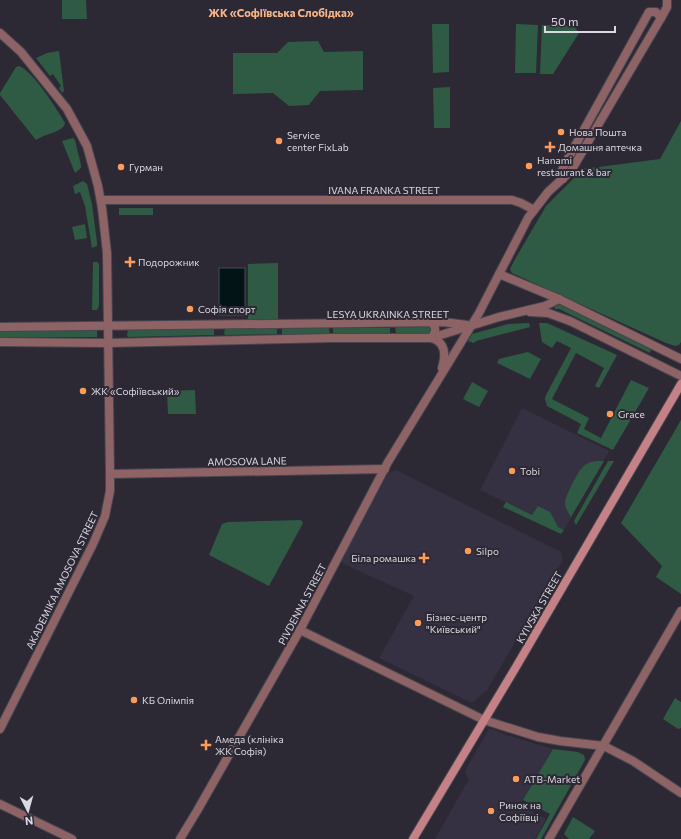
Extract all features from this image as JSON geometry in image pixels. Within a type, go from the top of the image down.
[{"type":"main road","name":"KYIVSKA STREET","points":[[413,839],[681,384]]},
{"type":"street","points":[[471,325],[534,210],[548,192],[571,172],[661,18],[666,7],[667,0]]},
{"type":"street","points":[[563,179],[562,170],[564,164],[649,12],[656,12],[661,18]]},
{"type":"street","name":"AKADEMIKA AMOSOVA STREET","points":[[0,34],[21,52],[67,109],[87,146],[101,200],[107,253],[110,474],[110,491],[105,516],[93,544],[0,729]]},
{"type":"street","name":"IVANA FRANKA STREET","points":[[101,200],[512,200],[534,210]]},
{"type":"street","points":[[499,274],[559,299],[681,359]]},
{"type":"street","points":[[471,325],[546,306],[559,299]]},
{"type":"street","points":[[523,312],[548,313],[570,321],[681,376]]},
{"type":"street","points":[[431,322],[435,326],[436,330],[435,334],[431,338]]},
{"type":"street","name":"LESYA UKRAINKA STREET","points":[[0,327],[431,322],[471,325]]},
{"type":"street","points":[[223,324],[219,331],[223,340]]},
{"type":"street","name":"LESYA UKRAINKA STREET","points":[[0,342],[108,343],[331,338],[431,338],[471,325]]},
{"type":"street","name":"PIVDENNA STREET","points":[[180,839],[300,630],[385,469],[471,325]]},
{"type":"street","name":"PIVDENNA STREET","points":[[431,338],[436,339],[444,346],[445,354],[440,376]]},
{"type":"street","name":"AMOSOVA LANE","points":[[110,474],[385,469]]},
{"type":"street","points":[[549,839],[681,611]]},
{"type":"street","points":[[300,630],[484,720],[538,737],[604,746],[633,761],[681,793]]},
{"type":"street","points":[[0,804],[72,839]]},
{"type":"shaded area","points":[[219,268],[245,268],[245,315],[219,315]]},
{"type":"shaded area","points":[[522,408],[609,451],[564,530],[480,490]]},
{"type":"shaded area","points":[[396,470],[561,552],[563,560],[487,690],[472,703],[379,658],[414,596],[344,564],[342,560],[388,473]]},
{"type":"shaded area","points":[[489,729],[553,749],[523,800],[517,803],[546,819],[535,839],[435,839],[469,779],[465,771]]},
{"type":"green space","points":[[62,0],[86,0],[87,19],[62,19]]},
{"type":"green space","points":[[432,24],[449,24],[449,72],[433,73]]},
{"type":"green space","points":[[516,24],[538,25],[536,73],[515,73]]},
{"type":"green space","points":[[542,25],[574,26],[579,33],[553,74],[540,74]]},
{"type":"green space","points":[[318,41],[324,52],[363,51],[363,90],[320,91],[309,105],[289,106],[273,93],[233,94],[233,53],[277,53],[288,42]]},
{"type":"green space","points":[[59,51],[64,91],[62,93],[59,88],[61,86],[53,74],[50,76],[36,58],[47,53]]},
{"type":"green space","points":[[19,66],[25,69],[38,83],[51,100],[65,123],[61,129],[36,140],[0,95],[16,67]]},
{"type":"green space","points":[[450,87],[450,128],[434,128],[433,88]]},
{"type":"green space","points":[[681,121],[681,342],[679,345],[675,346],[666,343],[512,273],[510,269],[514,261],[546,206],[583,169],[660,159]]},
{"type":"green space","points":[[73,138],[75,140],[81,165],[81,168],[75,173],[62,141]]},
{"type":"green space","points":[[83,181],[87,184],[92,204],[97,246],[92,248],[85,206],[80,192],[75,194],[73,186]]},
{"type":"green space","points":[[119,208],[153,208],[153,215],[119,215]]},
{"type":"green space","points":[[85,224],[87,238],[75,240],[72,227]]},
{"type":"green space","points":[[93,262],[97,262],[99,264],[99,306],[97,310],[92,310]]},
{"type":"green space","points":[[278,263],[278,319],[248,320],[248,264]]},
{"type":"green space","points":[[556,304],[652,348],[650,353],[559,309],[555,309],[554,306]]},
{"type":"green space","points":[[529,323],[530,327],[476,341],[474,343],[468,341],[472,334],[508,324]]},
{"type":"green space","points":[[539,323],[547,323],[617,355],[599,388],[595,386],[604,368],[576,353],[552,399],[589,418],[584,429],[601,438],[631,380],[649,388],[613,450],[577,433],[581,424],[547,406],[545,399],[546,395],[571,348],[557,341],[552,348],[542,342]]},
{"type":"green space","points":[[395,327],[428,327],[432,329],[432,333],[396,334]]},
{"type":"green space","points":[[214,328],[214,335],[128,337],[127,335],[128,330]]},
{"type":"green space","points":[[225,328],[277,328],[277,334],[226,335],[224,334]]},
{"type":"green space","points":[[282,328],[329,328],[330,335],[282,335]]},
{"type":"green space","points":[[333,328],[390,328],[390,334],[333,335]]},
{"type":"green space","points":[[97,330],[97,337],[0,337],[0,331]]},
{"type":"green space","points":[[528,352],[541,359],[530,379],[497,363],[499,359]]},
{"type":"green space","points":[[472,382],[488,391],[479,407],[463,399]]},
{"type":"green space","points":[[195,390],[196,414],[168,414],[167,391]]},
{"type":"green space","points":[[681,420],[681,594],[656,577],[662,566],[621,523]]},
{"type":"green space","points":[[596,461],[604,461],[571,517],[566,508],[565,502],[570,489],[577,474],[584,466]]},
{"type":"green space","points":[[608,461],[614,461],[576,525],[574,521]]},
{"type":"green space","points":[[506,502],[532,515],[538,506],[550,512],[558,527],[564,530],[561,534],[503,507]]},
{"type":"green space","points":[[301,520],[303,523],[269,586],[209,555],[222,524],[228,522]]},
{"type":"green space","points":[[675,698],[681,702],[681,728],[678,729],[663,719]]},
{"type":"green space","points":[[553,749],[578,752],[584,755],[585,760],[541,839],[536,839],[550,814],[523,800]]},
{"type":"green space","points":[[573,817],[595,831],[589,839],[569,839],[564,834]]},
{"type":"place","name":"Нова Пошта","points":[[561,132]]},
{"type":"place","name":"Service center FixLab","points":[[279,141]]},
{"type":"place","name":"Домашня аптечка","points":[[550,147]]},
{"type":"place","name":"Hanami restaurant & bar","points":[[529,166]]},
{"type":"place","name":"Гурман","points":[[121,167]]},
{"type":"place","name":"Подорожник","points":[[130,262]]},
{"type":"place","name":"Софія спорт","points":[[190,309]]},
{"type":"place","name":"ЖК «Софіївський»","points":[[83,391]]},
{"type":"place","name":"Grace","points":[[610,414]]},
{"type":"place","name":"Tobi","points":[[512,471]]},
{"type":"place","name":"Silpo","points":[[468,551]]},
{"type":"place","name":"Біла ромашка","points":[[424,558]]},
{"type":"place","name":"Бізнес-центр \"Київський\"","points":[[418,623]]},
{"type":"place","name":"КБ Олімпія","points":[[134,700]]},
{"type":"place","name":"Амеда (клініка ЖК Софія)","points":[[206,745]]},
{"type":"place","name":"ATB-Market","points":[[516,779]]},
{"type":"place","name":"Ринок на Софіївці","points":[[491,811]]},
{"type":"district","name":"ЖК «Софіївська Слобідка»","points":[[281,13]]}]
